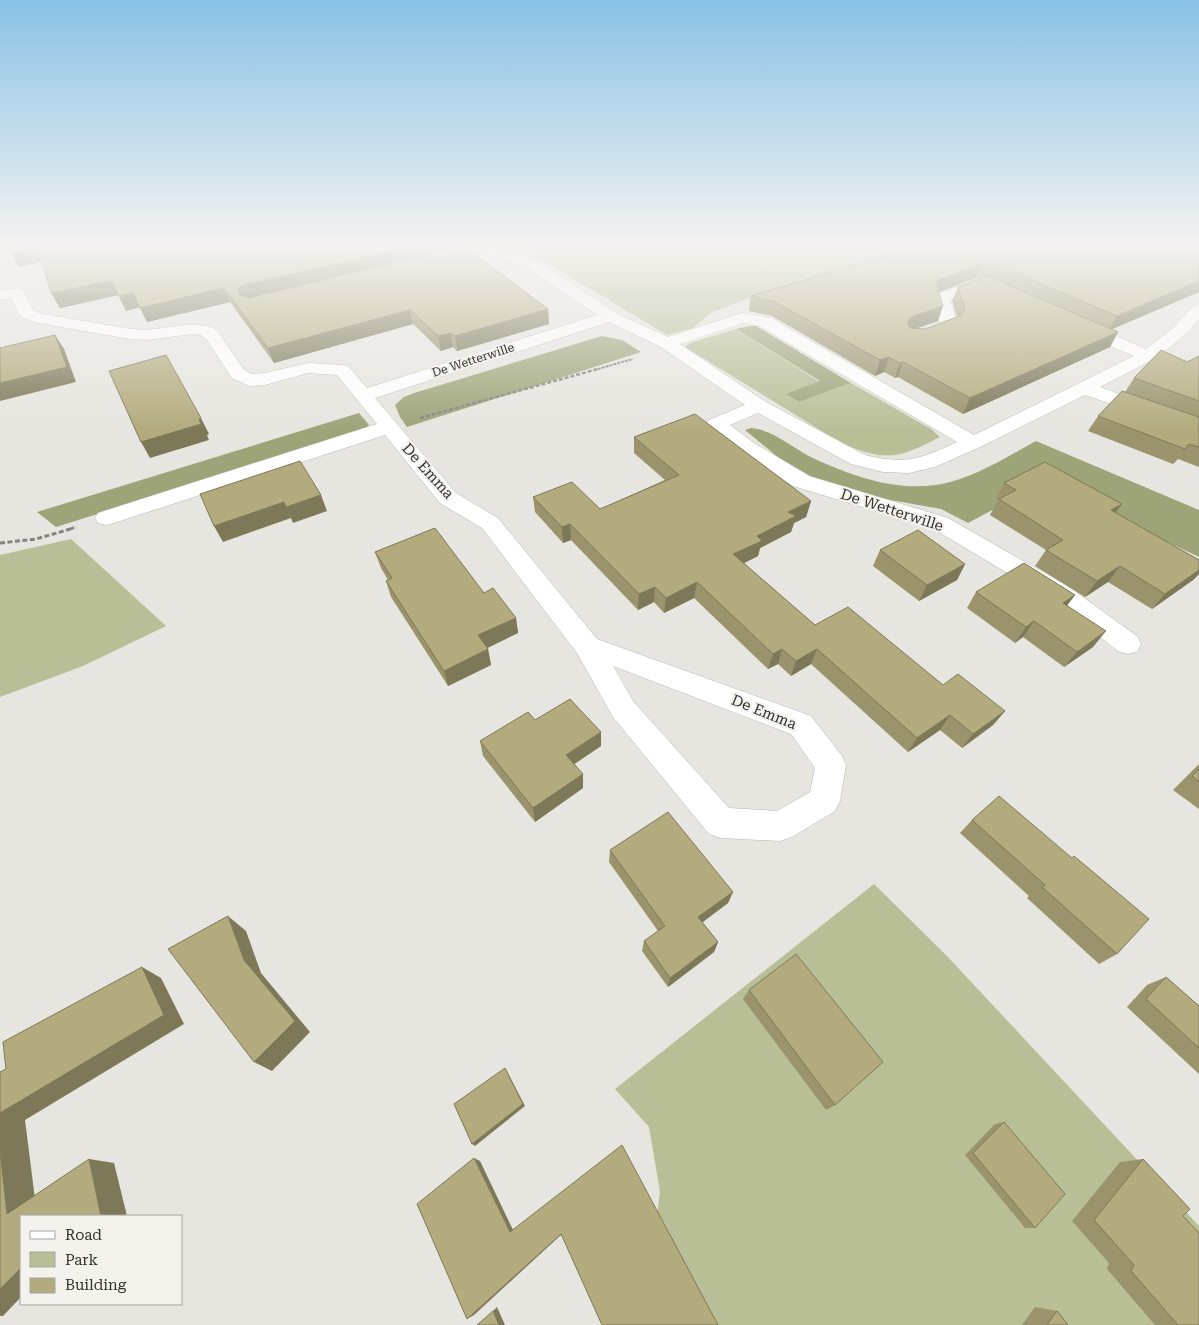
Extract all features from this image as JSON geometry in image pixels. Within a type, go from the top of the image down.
[{"type":"street","name":"De Emma","points":[[23,307],[26,313],[38,318],[131,334],[192,329],[206,331],[213,337],[238,374],[249,380],[265,379],[308,368],[342,370],[448,498],[490,523],[587,646],[623,709],[721,823],[780,826],[824,802],[830,765],[801,725],[587,646]]},
{"type":"street","points":[[596,307],[610,316],[671,345],[759,406],[858,460],[882,466],[909,468],[928,463],[973,443],[1148,356],[1179,332],[1199,309]]},
{"type":"street","points":[[913,338],[949,324],[944,307]]},
{"type":"street","name":"De Wetterwille","points":[[364,395],[610,316]]},
{"type":"street","points":[[671,345],[742,318],[765,322],[973,443]]},
{"type":"street","points":[[1064,320],[1148,356]]},
{"type":"street","points":[[1084,388],[1199,429]]},
{"type":"street","name":"De Wetterwille","points":[[759,406],[716,424],[747,447],[801,481],[940,523],[1060,593],[1128,644]]},
{"type":"street","points":[[106,518],[389,427]]},
{"type":"path","points":[[389,427],[671,345]]},
{"type":"path","points":[[0,543],[36,540],[106,518]]},
{"type":"green space","points":[[620,307],[726,307],[712,312],[693,328],[667,335]]},
{"type":"green space","points":[[756,326],[851,383],[799,402],[786,394],[820,381],[736,329]]},
{"type":"green space","points":[[736,329],[820,382],[787,394],[799,402],[851,383],[931,429],[940,437],[912,450],[889,456],[853,448],[838,441],[685,347],[690,343]]},
{"type":"green space","points":[[602,336],[622,340],[641,352],[407,427],[395,405],[404,397],[414,393]]},
{"type":"green space","points":[[359,413],[369,425],[362,431],[56,527],[37,512]]},
{"type":"green space","points":[[751,428],[768,432],[807,455],[844,471],[874,481],[905,486],[936,485],[962,478],[988,468],[1036,441],[1199,510],[1199,557],[1043,483],[968,523],[941,509],[851,493],[821,482],[779,458],[745,430]]},
{"type":"green space","points":[[71,539],[166,626],[83,666],[0,697],[0,555]]},
{"type":"green space","points":[[874,884],[946,955],[1199,1226],[1199,1325],[619,1325],[649,1273],[660,1192],[649,1127],[615,1089]]},
{"type":"building","points":[[238,307],[545,307],[548,309],[455,336],[451,333],[438,336],[410,310],[268,348]]},
{"type":"building","points":[[784,307],[941,307],[911,317],[907,323],[911,328],[925,329],[962,315],[964,307],[1059,307],[1118,332],[970,398],[903,362],[900,363],[889,357],[880,360]]},
{"type":"building","points":[[1095,307],[1138,307],[1117,316]]},
{"type":"building","points":[[55,335],[67,367],[0,383],[0,348]]},
{"type":"building","points":[[1161,350],[1187,362],[1199,356],[1199,401],[1134,378]]},
{"type":"building","points":[[166,355],[201,418],[199,419],[201,424],[141,442],[109,371]]},
{"type":"building","points":[[1122,391],[1199,417],[1199,447],[1189,444],[1185,449],[1098,416]]},
{"type":"building","points":[[695,414],[811,501],[788,512],[796,516],[757,536],[762,541],[733,554],[815,625],[848,607],[943,685],[958,674],[1005,711],[973,734],[950,715],[917,738],[817,649],[796,661],[782,649],[773,654],[697,582],[666,598],[655,587],[639,594],[570,524],[562,527],[533,497],[572,482],[600,509],[679,475],[634,437]]},
{"type":"building","points":[[300,461],[321,495],[286,507],[284,502],[214,526],[200,494]]},
{"type":"building","points":[[1045,462],[1122,504],[1111,510],[1199,560],[1199,570],[1165,594],[1120,566],[1097,581],[1046,550],[1063,540],[999,499],[1016,490],[1004,483]]},
{"type":"building","points":[[435,528],[484,593],[493,588],[516,618],[478,635],[488,649],[444,671],[386,581],[392,578],[375,552]]},
{"type":"building","points":[[918,530],[965,564],[927,585],[880,550]]},
{"type":"building","points":[[1024,563],[1075,595],[1063,603],[1106,631],[1077,652],[1034,621],[1026,627],[976,592]]},
{"type":"building","points":[[570,699],[601,732],[566,755],[583,774],[533,808],[480,741],[528,712],[535,720]]},
{"type":"building","points":[[1199,769],[1199,782],[1192,776]]},
{"type":"building","points":[[999,796],[1072,858],[1074,856],[1149,919],[1117,954],[1042,887],[1045,885],[972,820]]},
{"type":"building","points":[[668,812],[733,892],[698,917],[718,942],[670,978],[644,941],[665,926],[610,850]]},
{"type":"building","points":[[228,916],[244,960],[295,1021],[254,1062],[168,949]]},
{"type":"building","points":[[796,954],[883,1062],[835,1105],[749,990]]},
{"type":"building","points":[[142,967],[164,1015],[0,1113],[0,1072],[6,1069],[3,1042]]},
{"type":"building","points":[[1166,977],[1199,1006],[1199,1048],[1146,999]]},
{"type":"building","points":[[505,1068],[523,1104],[472,1144],[454,1104]]},
{"type":"building","points":[[1004,1122],[1065,1194],[1035,1228],[973,1153]]},
{"type":"building","points":[[622,1145],[718,1325],[602,1325],[561,1234],[467,1319],[417,1204],[474,1158],[510,1232]]},
{"type":"building","points":[[0,1150],[7,1214],[89,1159],[101,1215],[20,1215],[20,1269],[0,1289]]},
{"type":"building","points":[[1143,1159],[1190,1209],[1183,1216],[1199,1233],[1199,1325],[1178,1325],[1131,1271],[1134,1265],[1094,1220]]},
{"type":"building","points":[[493,1311],[499,1325],[477,1325]]},
{"type":"building","points":[[1057,1311],[1068,1325],[1047,1325]]}]
